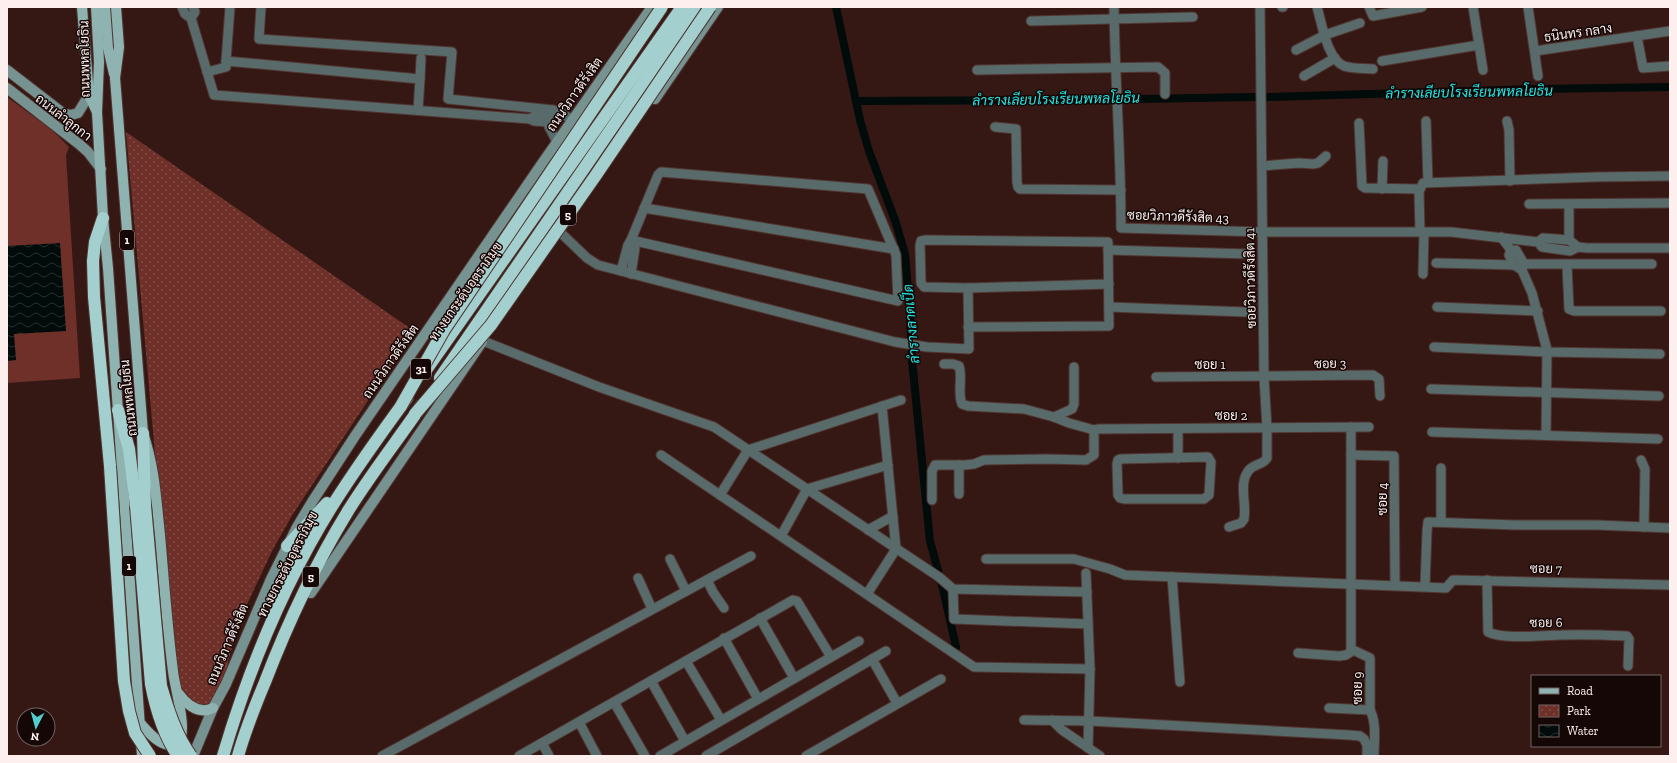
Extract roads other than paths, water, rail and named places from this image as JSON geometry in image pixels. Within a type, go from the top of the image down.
[{"type":"highway","name":"5","points":[[401,406],[444,330],[662,7]]},
{"type":"highway","name":"ถนนวิภาวดีรังสิต","points":[[216,756],[241,678],[262,625],[327,503],[520,229],[672,7]]},
{"type":"highway","name":"ทางยกระดับอุตราภิมุข","points":[[223,756],[245,688],[265,637],[287,590],[334,504],[401,406],[682,7]]},
{"type":"highway","name":"ทางยกระดับอุตราภิมุข","points":[[238,756],[278,646],[309,580],[352,504],[695,7]]},
{"type":"highway","name":"31","points":[[245,756],[281,659],[342,530],[701,7]]},
{"type":"highway","name":"5","points":[[415,414],[491,325],[596,175],[710,7]]},
{"type":"highway","points":[[103,218],[95,242],[93,261],[94,297],[110,466],[124,681],[129,711],[135,733],[150,756]]},
{"type":"highway","points":[[474,354],[485,320]]},
{"type":"highway","points":[[118,410],[129,449],[141,506],[162,686],[168,710],[186,749],[192,756]]},
{"type":"highway","points":[[143,433],[141,506],[151,684],[156,709],[163,729],[178,756]]},
{"type":"highway","points":[[287,546],[327,503]]},
{"type":"main road","name":"ถนนพหลโยธิน","points":[[82,7],[89,95],[97,112]]},
{"type":"main road","name":"ถนนพหลโยธิน","points":[[96,7],[99,62],[97,112],[103,218],[142,756]]},
{"type":"main road","name":"ถนนพหลโยธิน","points":[[106,7],[108,48],[115,78],[143,433],[151,456],[156,490],[173,671],[182,731],[180,739],[177,743],[170,744],[160,742],[140,723]]},
{"type":"main road","name":"ถนนพหลโยธิน","points":[[115,78],[119,47],[116,7]]},
{"type":"main road","name":"ถนนวิภาวดีรังสิต","points":[[192,756],[213,708],[226,684],[257,609],[287,546],[312,502],[355,436],[572,120],[652,7]]},
{"type":"main road","name":"31","points":[[311,593],[482,341],[562,234],[718,7]]},
{"type":"main road","name":"ถนนลำลูกกา","points":[[7,70],[64,114],[71,115],[78,113],[89,95]]},
{"type":"main road","name":"ถนนลำลูกกา","points":[[7,88],[79,144],[88,152],[101,169]]},
{"type":"main road","points":[[176,690],[186,704],[194,708],[207,711],[213,708]]},
{"type":"street","points":[[182,7],[185,14],[191,18],[214,95],[530,119],[534,121],[562,113],[572,120]]},
{"type":"street","points":[[191,18],[195,12],[193,7]]},
{"type":"street","points":[[207,72],[226,68],[230,7]]},
{"type":"street","points":[[261,7],[259,39],[452,52],[448,99],[550,116]]},
{"type":"street","name":"ซอยวิภาวดีรังสิต 43","points":[[1114,7],[1115,69],[1121,190],[1121,228],[1263,232]]},
{"type":"street","name":"ซอยวิภาวดีรังสิต 41","points":[[1228,528],[1241,523],[1244,519],[1245,476],[1252,468],[1262,463],[1267,458],[1264,377],[1260,7]]},
{"type":"street","points":[[1317,7],[1329,49],[1335,58],[1343,65],[1350,68],[1373,69]]},
{"type":"street","points":[[1369,7],[1373,16],[1422,7]]},
{"type":"street","points":[[1473,7],[1483,70]]},
{"type":"street","name":"ธนินทร กลาง","points":[[1528,7],[1535,51],[1670,31]]},
{"type":"street","points":[[1031,21],[1193,17]]},
{"type":"street","points":[[1296,50],[1325,35],[1360,23]]},
{"type":"street","points":[[1637,36],[1643,68],[1670,66]]},
{"type":"street","points":[[1382,60],[1479,45]]},
{"type":"street","points":[[1535,51],[1538,76]]},
{"type":"street","points":[[418,110],[421,58]]},
{"type":"street","points":[[1304,76],[1335,58]]},
{"type":"street","points":[[226,61],[420,79]]},
{"type":"street","points":[[977,70],[1115,69],[1158,67],[1165,73],[1165,94]]},
{"type":"street","points":[[550,116],[548,127],[557,142]]},
{"type":"street","points":[[1426,121],[1428,182]]},
{"type":"street","points":[[1507,121],[1509,130],[1510,181]]},
{"type":"street","points":[[1359,123],[1362,186],[1365,188],[1382,189],[1420,189]]},
{"type":"street","points":[[995,127],[1016,129],[1017,182],[1020,189],[1121,190]]},
{"type":"street","points":[[1262,166],[1299,163],[1313,164],[1326,156]]},
{"type":"street","points":[[1382,189],[1383,162]]},
{"type":"street","points":[[621,272],[628,245],[658,175],[661,172],[868,189],[894,250],[898,266],[898,300],[631,240]]},
{"type":"street","points":[[1423,274],[1420,189],[1423,183],[1670,176]]},
{"type":"street","points":[[1529,204],[1670,203]]},
{"type":"street","points":[[1569,204],[1569,240]]},
{"type":"street","points":[[644,208],[894,250]]},
{"type":"street","points":[[1263,232],[1451,232],[1538,242],[1542,247],[1570,251],[1578,247],[1610,249],[1670,248]]},
{"type":"street","points":[[562,234],[587,258],[598,265],[877,337],[910,344],[948,349],[969,349],[968,288]]},
{"type":"street","points":[[1501,237],[1511,250],[1509,255],[1520,267],[1532,292],[1538,311],[1547,352],[1546,434]]},
{"type":"street","points":[[1538,242],[1543,238],[1569,240],[1578,247]]},
{"type":"street","points":[[631,240],[635,248],[631,274]]},
{"type":"street","points":[[968,327],[1109,326],[1109,284],[1108,242],[921,241],[921,283],[924,286],[968,288],[1109,284]]},
{"type":"street","points":[[1108,250],[1249,254]]},
{"type":"street","points":[[1436,263],[1520,267],[1652,264]]},
{"type":"street","points":[[1567,265],[1569,309],[1574,311],[1661,311]]},
{"type":"street","points":[[1109,307],[1246,312]]},
{"type":"street","points":[[1437,307],[1538,311]]},
{"type":"street","points":[[482,341],[599,387],[714,427],[940,578],[954,589],[1087,592]]},
{"type":"street","points":[[1434,348],[1660,354]]},
{"type":"street","name":"ซอย 2","points":[[944,364],[959,366],[961,371],[960,400],[962,404],[968,406],[1024,409],[1054,417],[1069,424],[1094,430],[1098,428],[1369,427]]},
{"type":"street","points":[[1054,417],[1072,409],[1074,404],[1074,367]]},
{"type":"street","name":"ซอย 3","points":[[1264,377],[1373,375],[1379,379],[1380,396]]},
{"type":"street","name":"ซอย 1","points":[[1156,378],[1264,377]]},
{"type":"street","points":[[1431,389],[1659,396]]},
{"type":"street","points":[[720,495],[748,450],[901,400]]},
{"type":"street","points":[[867,594],[896,549],[882,406]]},
{"type":"street","points":[[1298,654],[1339,656],[1346,655],[1352,651],[1350,583],[1351,427]]},
{"type":"street","points":[[1178,428],[1178,458]]},
{"type":"street","points":[[932,500],[933,468],[936,465],[974,464],[984,460],[1086,460],[1094,455],[1094,430]]},
{"type":"street","points":[[1432,432],[1546,434],[1658,439]]},
{"type":"street","points":[[661,455],[974,667],[1090,669]]},
{"type":"street","name":"ซอย 4","points":[[1351,455],[1394,456],[1395,585]]},
{"type":"street","points":[[1208,457],[1210,459],[1209,495],[1207,497],[1204,499],[1120,498],[1118,495],[1118,460],[1120,458],[1178,458],[1208,457]]},
{"type":"street","points":[[1642,460],[1646,469],[1644,527]]},
{"type":"street","points":[[781,536],[807,489],[888,465]]},
{"type":"street","points":[[959,465],[959,494]]},
{"type":"street","points":[[1441,468],[1441,522]]},
{"type":"street","points":[[868,530],[893,516]]},
{"type":"street","points":[[986,559],[1074,560],[1110,569],[1125,575],[1425,586],[1428,522],[1516,525],[1597,524],[1670,528]]},
{"type":"street","points":[[382,756],[751,556]]},
{"type":"street","points":[[670,559],[686,591]]},
{"type":"street","points":[[1086,572],[1090,669],[1090,721],[1088,748]]},
{"type":"street","points":[[1172,577],[1180,682]]},
{"type":"street","points":[[638,578],[652,609]]},
{"type":"street","points":[[707,580],[724,608]]},
{"type":"street","name":"ซอย 7","points":[[1425,586],[1446,588],[1453,580],[1670,585]]},
{"type":"street","name":"ซอย 6","points":[[1487,580],[1488,632],[1493,635],[1504,636],[1627,636],[1629,642],[1628,666]]},
{"type":"street","points":[[954,589],[954,619],[1088,624]]},
{"type":"street","points":[[519,756],[790,601],[797,601],[831,657]]},
{"type":"street","points":[[760,618],[794,678]]},
{"type":"street","points":[[724,638],[758,699]]},
{"type":"street","points":[[660,756],[859,641]]},
{"type":"street","points":[[706,756],[886,651]]},
{"type":"street","name":"ซอย 9","points":[[1352,651],[1370,658],[1370,710],[1373,725],[1374,756]]},
{"type":"street","points":[[872,659],[897,703]]},
{"type":"street","points":[[686,661],[721,720]]},
{"type":"street","points":[[806,756],[941,679]]},
{"type":"street","points":[[651,681],[685,741]]},
{"type":"street","points":[[614,702],[645,756]]},
{"type":"street","points":[[1329,708],[1370,710]]},
{"type":"street","points":[[1024,720],[1090,721],[1360,736],[1364,738],[1367,745],[1367,756]]},
{"type":"street","points":[[1052,720],[1062,730],[1100,756]]},
{"type":"street","points":[[579,722],[597,756]]},
{"type":"street","points":[[542,743],[549,756]]},
{"type":"water","points":[[60,243],[66,331],[14,334],[16,360],[7,361],[7,246]]},
{"type":"waterway","name":"ลำรางลาดเป็ด","points":[[836,7],[860,120],[869,151],[896,223],[905,254],[912,360],[930,541],[956,647]]},
{"type":"waterway","name":"ลำรางเลียบโรงเรียนพหลโยธิน","points":[[1267,97],[1536,89],[1670,87]]},
{"type":"waterway","name":"ลำรางเลียบโรงเรียนพหลโยธิน","points":[[856,101],[1080,100],[1255,97]]}]
